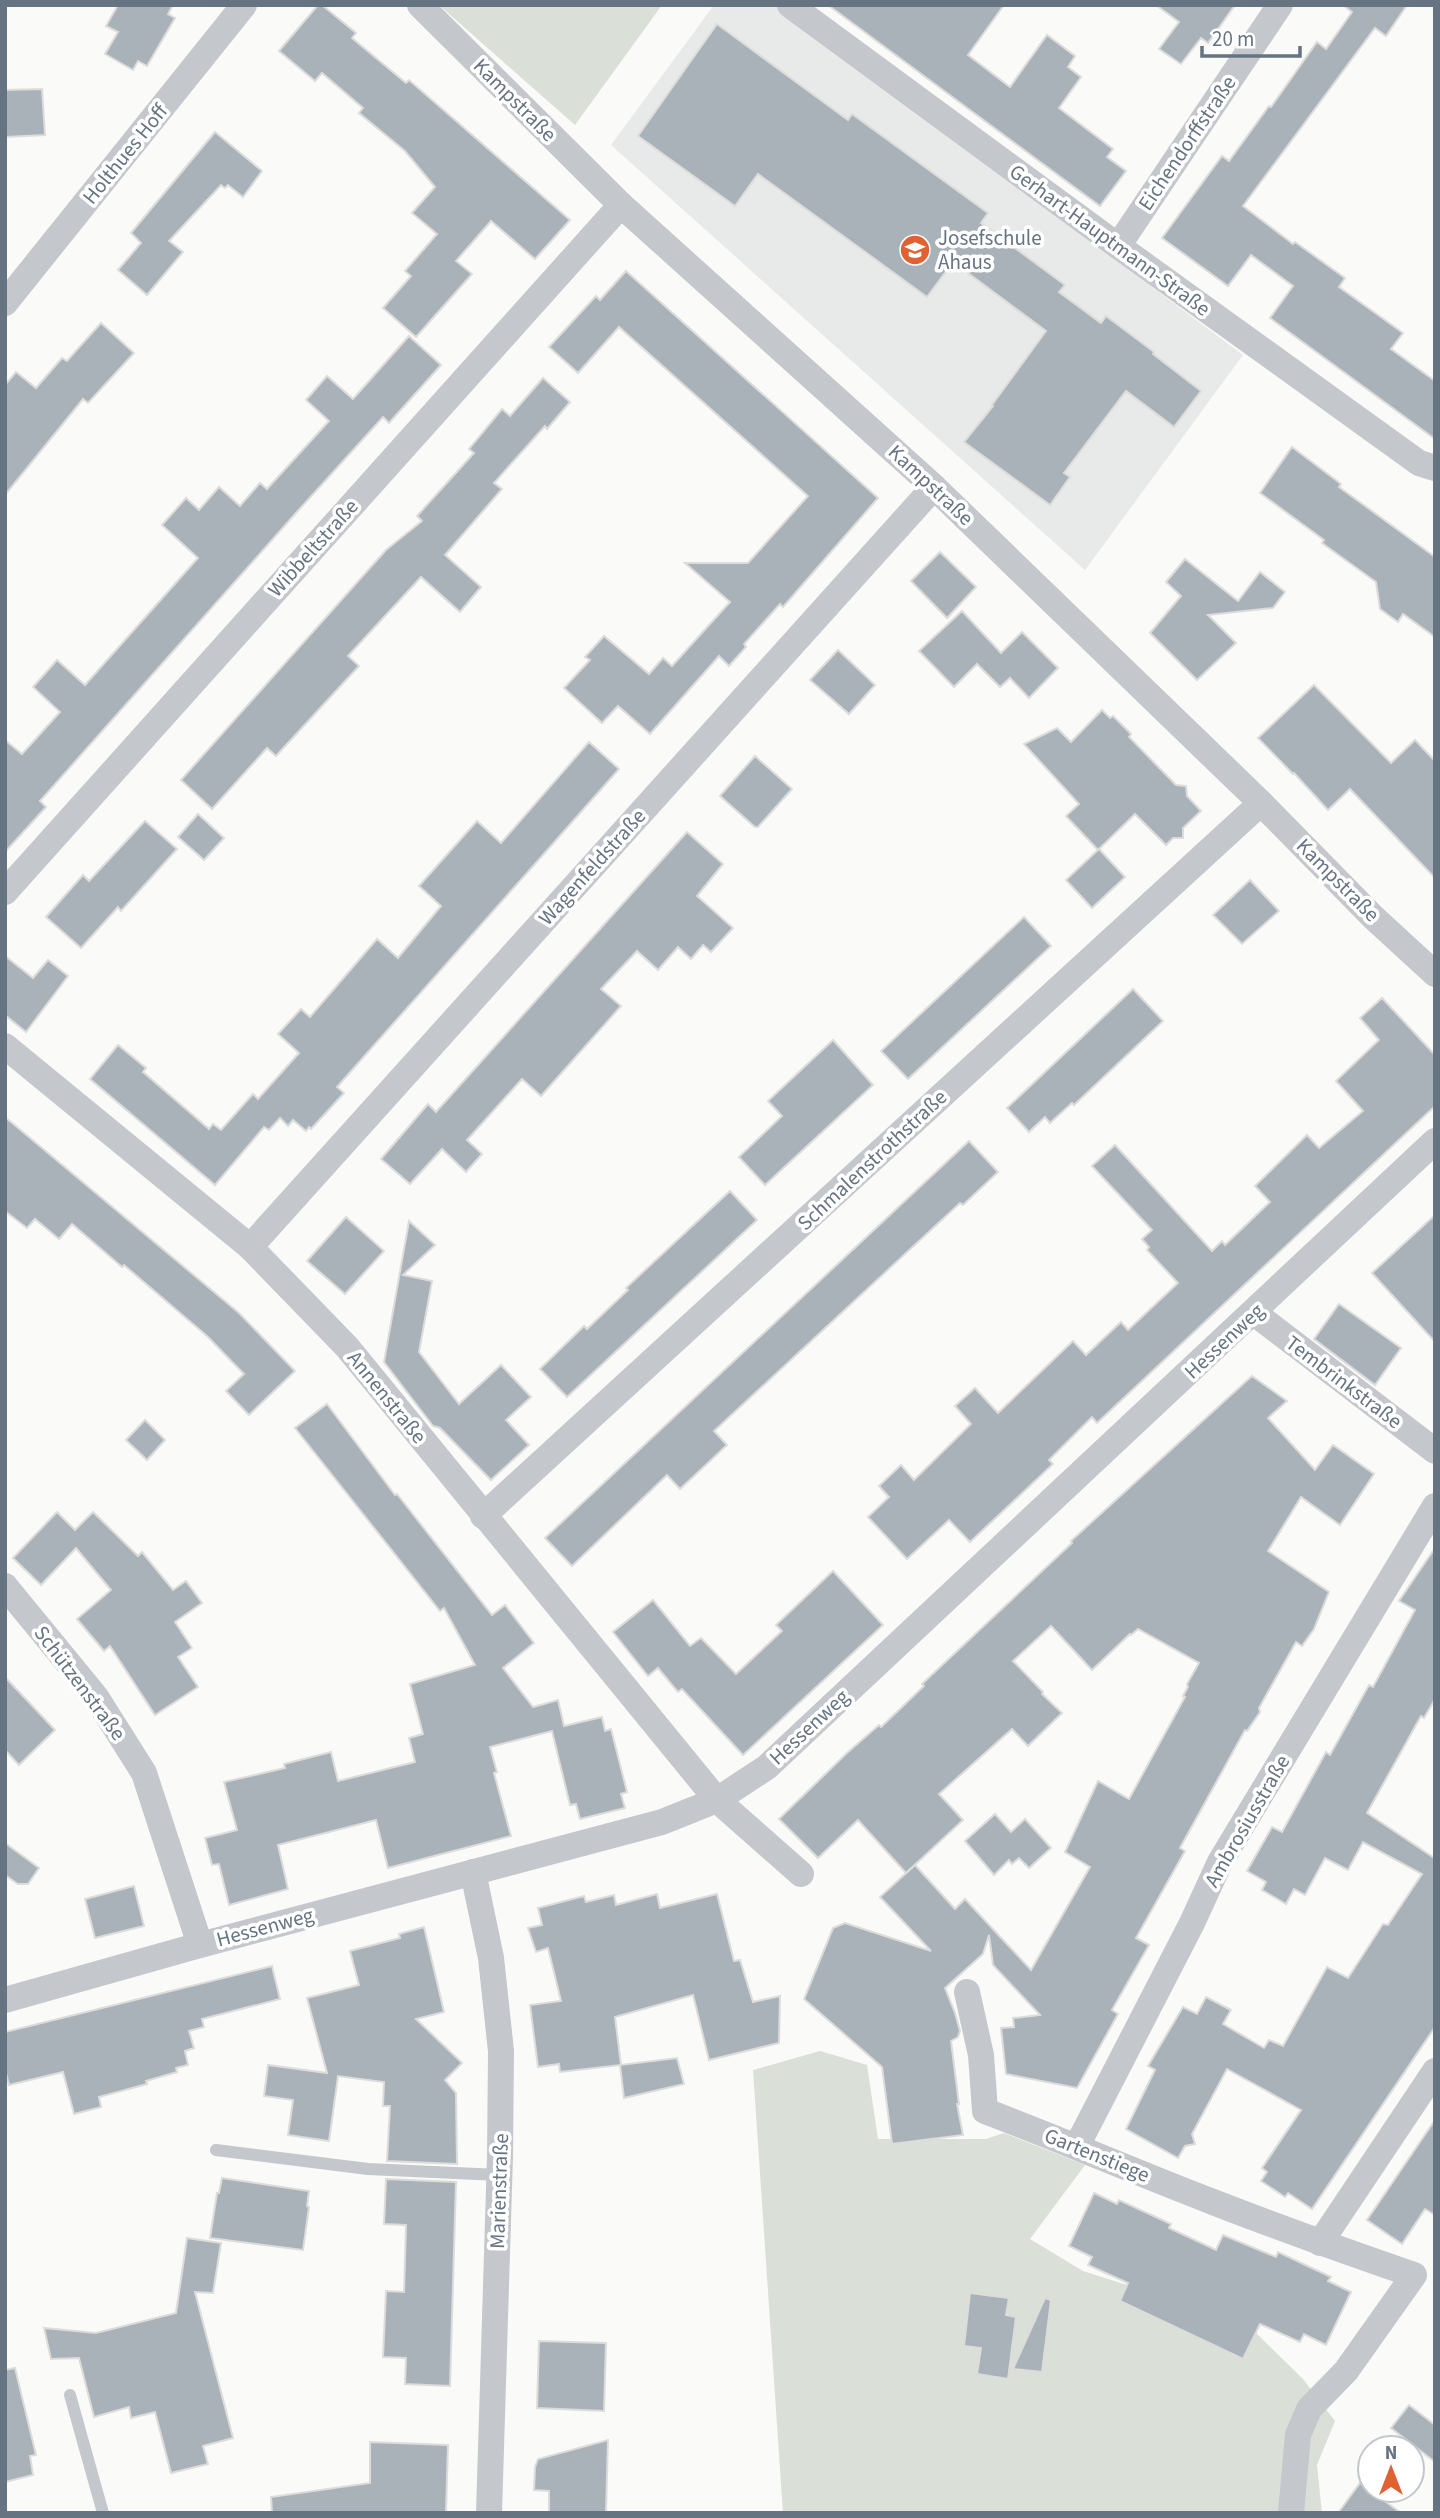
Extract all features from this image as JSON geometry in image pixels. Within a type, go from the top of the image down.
[{"type":"street","name":"Holthues Hoff","points":[[10,288],[244,5]]},
{"type":"street","name":"Kampstraße","points":[[419,5],[621,205],[934,487],[1261,803],[1373,917],[1435,974]]},
{"type":"street","name":"Gerhart-Hauptmann-Straße","points":[[790,5],[1419,463],[1435,468]]},
{"type":"street","name":"Eichendorffstraße","points":[[1118,246],[1280,5]]},
{"type":"street","name":"Wibbeltstraße","points":[[5,892],[621,205]]},
{"type":"street","name":"Wagenfeldstraße","points":[[250,1247],[934,487]]},
{"type":"street","name":"Schmalenstrothstraße","points":[[483,1516],[1261,803]]},
{"type":"street","name":"Annenstraße","points":[[5,1046],[250,1247],[347,1347],[717,1800]]},
{"type":"street","name":"Hessenweg","points":[[5,2000],[662,1822],[717,1800],[767,1767],[1435,1141]]},
{"type":"street","name":"Tembrinkstraße","points":[[1254,1313],[1435,1451]]},
{"type":"street","name":"Ambrosiusstraße","points":[[1077,2146],[1192,1923],[1220,1862],[1435,1506]]},
{"type":"street","name":"Schützenstraße","points":[[5,1586],[96,1697],[144,1773],[200,1945]]},
{"type":"street","points":[[717,1800],[801,1874]]},
{"type":"street","name":"Marienstraße","points":[[473,1872],[491,1958],[501,2051],[489,2513]]},
{"type":"street","name":"Gartenstiege","points":[[967,1992],[981,2055],[985,2110],[1210,2201],[1414,2275],[1346,2371],[1309,2409],[1298,2435],[1291,2513]]},
{"type":"street","points":[[1320,2243],[1435,2071]]},
{"type":"lane","points":[[216,2150],[369,2169],[499,2175]]},
{"type":"lane","points":[[71,2395],[103,2513]]},
{"type":"shaded area","points":[[439,5],[662,5],[575,125]]},
{"type":"shaded area","name":"Josefschule Ahaus","points":[[714,5],[775,5],[1243,355],[1085,570],[611,145]]},
{"type":"shaded area","points":[[820,2051],[867,2065],[878,2139],[986,2139],[1004,2133],[1085,2165],[1030,2239],[1083,2271],[1187,2304],[1256,2333],[1303,2379],[1335,2421],[1317,2465],[1322,2513],[783,2513],[753,2070]]},
{"type":"building","points":[[118,5],[173,5],[168,14],[175,18],[147,66],[138,61],[133,70],[105,54],[118,32],[106,26]]},
{"type":"building","points":[[318,5],[322,5],[356,33],[352,38],[406,83],[409,80],[570,220],[535,259],[491,221],[456,261],[472,274],[416,337],[383,308],[411,276],[405,271],[437,234],[412,213],[435,187],[405,151],[359,113],[363,108],[322,73],[315,81],[279,51]]},
{"type":"building","points":[[828,5],[1004,5],[968,55],[1010,87],[1047,35],[1075,56],[1068,67],[1081,77],[1059,108],[1113,149],[1107,157],[1126,171],[1100,206]]},
{"type":"building","points":[[1156,5],[1235,5],[1208,43],[1201,38],[1181,64],[1159,49],[1179,22]]},
{"type":"building","points":[[1343,5],[1407,5],[1386,36],[1375,28],[1243,206],[1293,244],[1295,242],[1345,278],[1339,287],[1403,333],[1391,349],[1435,381],[1435,439],[1270,318],[1293,286],[1251,255],[1228,286],[1162,238],[1222,156],[1229,161],[1317,42],[1326,49],[1352,12]]},
{"type":"building","points":[[717,24],[848,120],[852,114],[988,213],[981,223],[1065,285],[1059,292],[1101,323],[1106,316],[1201,391],[1174,427],[1126,391],[1064,473],[1070,477],[1050,505],[964,442],[1046,331],[953,262],[927,297],[758,174],[735,206],[638,136]]},
{"type":"building","points":[[42,89],[45,135],[5,137],[5,90]]},
{"type":"building","points":[[215,132],[262,171],[243,197],[228,185],[225,188],[221,185],[169,241],[183,252],[147,295],[118,270],[141,243],[131,233]]},
{"type":"building","points":[[626,271],[878,498],[783,607],[780,604],[744,644],[746,647],[729,666],[719,656],[650,734],[618,706],[602,723],[564,688],[590,660],[585,657],[604,636],[649,674],[663,658],[672,666],[730,602],[685,563],[748,563],[808,496],[619,327],[578,373],[549,347],[596,296],[600,300]]},
{"type":"building","points":[[101,323],[134,353],[88,403],[83,399],[5,495],[5,385],[16,372],[36,388],[62,358],[67,361]]},
{"type":"building","points":[[409,336],[441,365],[389,423],[383,417],[295,514],[40,801],[46,807],[5,852],[5,740],[22,754],[60,712],[33,687],[57,660],[85,685],[198,558],[162,525],[186,498],[199,510],[219,487],[240,506],[260,483],[267,489],[329,421],[306,400],[327,376],[353,399]]},
{"type":"building","points":[[543,378],[570,402],[494,483],[502,489],[445,555],[481,587],[460,612],[421,577],[348,656],[359,666],[276,756],[267,748],[212,809],[181,780],[386,550],[422,521],[417,516],[474,453],[469,449],[502,409],[510,416]]},
{"type":"building","points":[[1292,447],[1341,484],[1339,487],[1435,557],[1435,637],[1403,614],[1398,622],[1380,609],[1376,582],[1260,493]]},
{"type":"building","points":[[940,552],[976,587],[947,618],[911,581]]},
{"type":"building","points":[[1185,559],[1238,601],[1260,572],[1285,592],[1273,608],[1208,615],[1236,643],[1197,680],[1150,633],[1181,596],[1166,582]]},
{"type":"building","points":[[962,611],[1001,653],[1022,632],[1058,668],[1029,698],[1010,678],[1000,687],[977,664],[954,687],[919,651]]},
{"type":"building","points":[[838,650],[875,685],[849,714],[810,680]]},
{"type":"building","points":[[1314,685],[1391,763],[1415,740],[1435,761],[1435,878],[1350,789],[1328,810],[1258,738]]},
{"type":"building","points":[[1102,710],[1110,718],[1113,716],[1131,734],[1129,737],[1176,785],[1186,786],[1187,796],[1201,811],[1183,828],[1183,838],[1173,838],[1166,845],[1135,814],[1098,850],[1066,816],[1079,804],[1024,744],[1057,728],[1071,742]]},
{"type":"building","points":[[589,742],[619,769],[337,1087],[344,1093],[311,1129],[309,1127],[306,1131],[293,1120],[288,1126],[280,1118],[269,1130],[264,1127],[215,1185],[90,1079],[118,1045],[146,1068],[143,1072],[209,1129],[213,1124],[221,1130],[253,1094],[258,1099],[299,1053],[278,1034],[301,1009],[310,1017],[377,939],[398,958],[441,906],[419,886],[477,821],[501,843]]},
{"type":"building","points":[[755,756],[792,789],[758,827],[720,796]]},
{"type":"building","points":[[198,814],[224,838],[204,860],[178,837]]},
{"type":"building","points":[[145,821],[177,849],[121,911],[118,907],[81,948],[46,917],[83,875],[89,881]]},
{"type":"building","points":[[687,832],[723,864],[697,896],[733,928],[711,952],[703,945],[691,959],[678,947],[658,970],[637,951],[601,989],[621,1006],[541,1096],[522,1079],[467,1140],[482,1154],[466,1172],[442,1149],[410,1184],[381,1159],[428,1104],[436,1112]]},
{"type":"building","points":[[1099,849],[1125,877],[1092,908],[1066,880]]},
{"type":"building","points":[[1250,880],[1279,911],[1242,944],[1213,915]]},
{"type":"building","points":[[1024,917],[1051,946],[908,1079],[881,1051]]},
{"type":"building","points":[[5,956],[33,978],[48,960],[68,976],[26,1032],[5,1015]]},
{"type":"building","points":[[1133,989],[1163,1021],[1074,1105],[1072,1103],[1050,1123],[1045,1117],[1029,1132],[1007,1108]]},
{"type":"building","points":[[1382,998],[1435,1055],[1435,1106],[1097,1423],[1092,1417],[1049,1460],[1053,1464],[970,1542],[949,1520],[907,1559],[868,1517],[889,1497],[879,1486],[901,1465],[914,1480],[971,1424],[955,1406],[975,1388],[998,1413],[1073,1341],[1086,1355],[1121,1322],[1128,1330],[1178,1283],[1147,1250],[1149,1247],[1142,1239],[1152,1230],[1092,1166],[1115,1145],[1212,1251],[1222,1241],[1225,1245],[1270,1202],[1255,1186],[1307,1135],[1319,1148],[1363,1111],[1336,1081],[1379,1040],[1360,1018]]},
{"type":"building","points":[[833,1040],[873,1085],[765,1185],[739,1157],[782,1116],[768,1101]]},
{"type":"building","points":[[5,1117],[239,1313],[295,1371],[249,1415],[226,1391],[244,1374],[207,1336],[124,1265],[122,1267],[72,1224],[59,1239],[35,1219],[27,1228],[5,1211]]},
{"type":"building","points":[[969,1141],[998,1172],[963,1205],[960,1203],[714,1431],[727,1445],[680,1489],[667,1475],[572,1566],[545,1538]]},
{"type":"building","points":[[730,1191],[757,1220],[567,1397],[540,1369],[584,1326],[587,1329],[628,1290],[626,1288]]},
{"type":"building","points":[[1435,1215],[1435,1342],[1372,1273]]},
{"type":"building","points":[[346,1217],[384,1251],[345,1294],[307,1261]]},
{"type":"building","points":[[409,1221],[435,1245],[403,1275],[432,1281],[419,1352],[459,1404],[501,1365],[531,1397],[506,1420],[529,1445],[491,1480],[440,1428],[433,1426],[384,1362]]},
{"type":"building","points":[[1339,1304],[1401,1348],[1375,1385],[1314,1339]]},
{"type":"building","points":[[1252,1376],[1287,1401],[1268,1418],[1315,1470],[1333,1445],[1374,1474],[1340,1525],[1301,1497],[1268,1551],[1329,1592],[1314,1629],[1302,1646],[1296,1642],[1259,1708],[1260,1712],[1247,1731],[1245,1730],[1180,1848],[1185,1851],[1136,1938],[1149,1945],[1112,2010],[1118,2014],[1077,2088],[1006,2074],[1001,2028],[1014,2027],[1013,2018],[1040,2015],[993,1965],[989,1935],[983,1954],[945,1988],[960,2031],[958,2037],[951,2041],[963,2135],[892,2144],[882,2067],[804,1999],[833,1928],[845,1923],[931,1951],[880,1897],[915,1865],[955,1909],[965,1899],[1031,1970],[1090,1867],[1065,1852],[1098,1781],[1129,1799],[1185,1697],[1183,1696],[1187,1684],[1199,1663],[1138,1629],[1092,1670],[1051,1626],[1013,1661],[1062,1713],[1028,1746],[1012,1729],[939,1794],[963,1820],[906,1873],[858,1820],[818,1858],[779,1819],[847,1753],[879,1725],[881,1727],[924,1686],[922,1684],[1072,1543],[1071,1541]]},
{"type":"building","points":[[327,1404],[395,1495],[397,1494],[492,1615],[505,1605],[534,1643],[503,1668],[533,1707],[558,1700],[564,1726],[602,1717],[605,1731],[611,1729],[627,1792],[621,1794],[625,1808],[580,1819],[576,1804],[570,1805],[552,1731],[490,1747],[511,1836],[388,1868],[376,1820],[278,1845],[288,1889],[229,1905],[219,1864],[212,1865],[205,1838],[237,1830],[224,1782],[285,1768],[284,1764],[331,1752],[338,1781],[415,1762],[409,1738],[423,1734],[410,1684],[475,1665],[444,1608],[440,1611],[295,1428]]},
{"type":"building","points":[[145,1420],[165,1440],[147,1460],[126,1440]]},
{"type":"building","points":[[57,1512],[75,1530],[93,1512],[138,1556],[142,1552],[173,1590],[186,1581],[202,1603],[175,1622],[192,1648],[178,1657],[198,1687],[155,1715],[110,1646],[104,1651],[77,1619],[111,1590],[76,1548],[41,1585],[13,1558]]},
{"type":"building","points":[[1435,1548],[1435,1699],[1424,1718],[1421,1716],[1367,1813],[1433,1857],[1435,1854],[1435,2027],[1312,2209],[1288,2193],[1285,2197],[1261,2181],[1267,2172],[1262,2168],[1301,2110],[1227,2069],[1192,2134],[1195,2144],[1185,2146],[1178,2158],[1126,2129],[1155,2070],[1148,2066],[1183,2007],[1197,2014],[1206,1997],[1231,2010],[1223,2024],[1264,2048],[1269,2040],[1283,2046],[1327,1967],[1348,1978],[1383,1924],[1388,1925],[1422,1874],[1363,1842],[1348,1870],[1325,1858],[1305,1895],[1294,1889],[1286,1904],[1262,1890],[1266,1882],[1247,1871],[1272,1827],[1282,1832],[1326,1752],[1330,1755],[1369,1685],[1373,1687],[1415,1610],[1399,1601]]},
{"type":"building","points":[[833,1571],[883,1625],[743,1755],[682,1689],[678,1692],[658,1668],[648,1676],[613,1632],[653,1600],[690,1646],[701,1638],[736,1674],[782,1631],[776,1625]]},
{"type":"building","points":[[5,1677],[55,1730],[19,1765],[5,1750]]},
{"type":"building","points":[[995,1814],[1011,1832],[1025,1819],[1051,1848],[1029,1868],[1019,1858],[1012,1864],[1009,1860],[994,1875],[965,1841]]},
{"type":"building","points":[[5,1843],[39,1868],[28,1884],[18,1884],[5,1875]]},
{"type":"building","points":[[134,1886],[144,1926],[95,1938],[85,1899]]},
{"type":"building","points":[[657,1894],[660,1908],[717,1894],[734,1961],[740,1960],[753,2002],[780,1996],[779,2043],[709,2060],[693,1995],[615,2017],[621,2065],[677,2058],[684,2084],[624,2098],[620,2065],[560,2072],[559,2064],[538,2067],[530,2005],[561,2001],[548,1948],[536,1952],[528,1928],[542,1925],[538,1908],[584,1896],[586,1902],[614,1895],[616,1905]]},
{"type":"building","points":[[424,1927],[444,2012],[416,2019],[462,2063],[445,2080],[456,2093],[457,2164],[387,2161],[390,2106],[383,2106],[384,2082],[338,2076],[329,2141],[288,2135],[293,2100],[264,2096],[268,2065],[327,2073],[307,1998],[359,1985],[350,1951],[400,1938],[399,1934]]},
{"type":"building","points":[[272,1966],[280,1999],[202,2019],[204,2027],[189,2031],[194,2048],[185,2051],[188,2065],[176,2068],[177,2072],[146,2081],[147,2084],[99,2097],[101,2107],[74,2114],[63,2072],[9,2085],[5,2069],[5,2032]]},
{"type":"building","points":[[1435,2120],[1435,2215],[1425,2209],[1402,2244],[1367,2220]]},
{"type":"building","points":[[222,2178],[309,2191],[303,2250],[210,2238]]},
{"type":"building","points":[[386,2179],[456,2182],[450,2386],[405,2384],[406,2358],[383,2357],[386,2291],[404,2292],[406,2225],[384,2224]]},
{"type":"building","points":[[1094,2193],[1117,2204],[1119,2200],[1171,2224],[1169,2228],[1216,2250],[1223,2235],[1276,2257],[1278,2252],[1331,2277],[1328,2281],[1351,2292],[1326,2345],[1304,2334],[1300,2342],[1260,2324],[1243,2359],[1120,2301],[1128,2283],[1088,2265],[1092,2257],[1069,2246]]},
{"type":"building","points":[[187,2238],[221,2243],[213,2293],[195,2292],[233,2438],[203,2446],[208,2464],[171,2473],[155,2412],[131,2418],[129,2407],[94,2417],[79,2358],[51,2359],[44,2328],[96,2333],[176,2313]]},
{"type":"building","points":[[970,2293],[1009,2298],[1006,2315],[1016,2317],[1008,2379],[977,2374],[981,2348],[964,2346]]},
{"type":"building","points":[[1045,2298],[1051,2300],[1042,2372],[1013,2369]]},
{"type":"building","points":[[539,2341],[606,2343],[604,2411],[537,2408]]},
{"type":"building","points":[[15,2368],[36,2455],[30,2456],[33,2475],[5,2482],[5,2370]]},
{"type":"building","points":[[1409,2405],[1435,2425],[1435,2462],[1426,2455],[1426,2434],[1399,2434],[1391,2428]]},
{"type":"building","points":[[608,2440],[606,2513],[549,2513],[549,2491],[534,2490],[538,2459]]},
{"type":"building","points":[[370,2442],[448,2445],[446,2513],[272,2513],[271,2497],[370,2483]]},
{"type":"building","points":[[1356,2488],[1356,2504],[1389,2504],[1401,2513],[1338,2513]]},
{"type":"place","name":"Josefschule Ahaus","points":[[915,250]]}]
